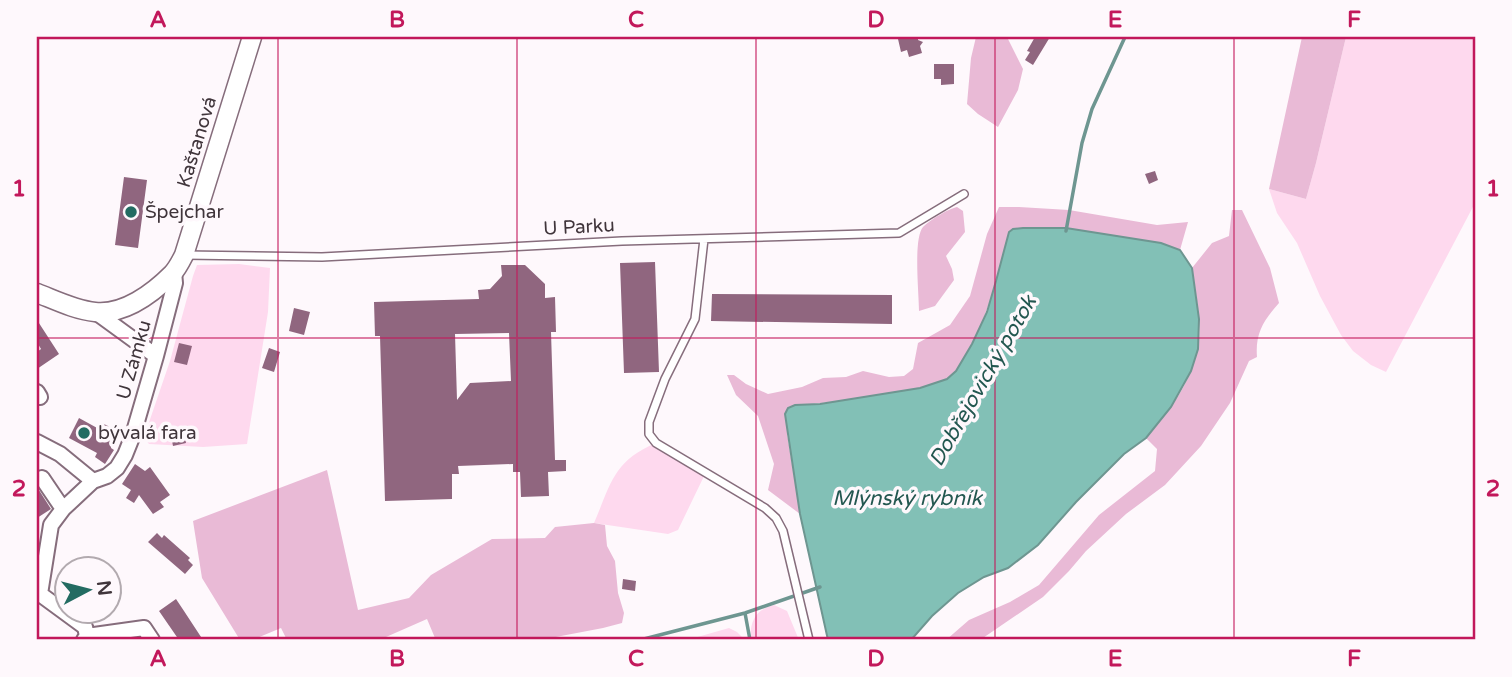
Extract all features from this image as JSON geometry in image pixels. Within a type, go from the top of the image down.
[{"type":"street","name":"Kaštanová","points":[[37,293],[74,308],[97,313],[120,309],[143,299],[174,272],[184,255],[252,37]]},
{"type":"street","name":"U Zámku","points":[[152,640],[144,628],[85,638],[85,627],[39,593],[51,525],[63,509],[93,481],[107,476],[117,468],[125,455],[156,356],[175,283],[174,272]]},
{"type":"street","points":[[97,313],[156,356]]},
{"type":"street","points":[[37,442],[60,454],[93,481]]},
{"type":"street","points":[[43,478],[63,509]]},
{"type":"street","points":[[37,533],[47,544]]},
{"type":"lane","name":"U Parku","points":[[184,255],[322,257],[622,241],[899,233],[964,194]]},
{"type":"lane","points":[[704,239],[695,319],[665,379],[649,422],[649,434],[656,443],[765,508],[776,518],[783,531],[809,640]]},
{"type":"shaded area","points":[[976,37],[1007,37],[1023,69],[1018,90],[998,127],[967,104],[971,58]]},
{"type":"shaded area","points":[[1302,37],[1346,37],[1306,199],[1269,189]]},
{"type":"shaded area","points":[[1346,37],[1475,37],[1475,203],[1386,372],[1371,365],[1353,351],[1341,335],[1320,296],[1297,243],[1277,213],[1269,189],[1306,199]]},
{"type":"shaded area","points":[[957,207],[963,211],[965,232],[946,256],[954,280],[935,306],[919,311],[917,254],[920,233],[930,221]]},
{"type":"shaded area","points":[[999,207],[1069,210],[1157,225],[1188,222],[1180,250],[1161,243],[1066,228],[1013,229],[978,333],[958,369],[947,379],[915,389],[795,405],[787,433],[800,514],[768,490],[774,464],[758,416],[736,395],[727,375],[734,375],[768,394],[802,387],[823,378],[846,377],[863,371],[889,377],[904,376],[913,369],[918,343],[950,325],[970,296],[987,234]]},
{"type":"shaded area","points":[[1232,210],[1242,210],[1270,268],[1279,303],[1262,327],[1257,341],[1257,357],[1249,361],[1230,403],[1201,446],[1165,485],[1126,514],[1086,551],[1043,597],[980,640],[946,640],[969,620],[1010,602],[1039,585],[1099,515],[1155,471],[1157,449],[1146,438],[1180,392],[1197,353],[1199,321],[1192,268],[1212,243],[1229,236]]},
{"type":"shaded area","points":[[239,264],[270,268],[268,312],[247,444],[203,447],[149,444],[144,437],[170,361],[197,265]]},
{"type":"shaded area","points":[[656,443],[706,472],[678,530],[668,534],[594,523],[615,475],[631,458]]},
{"type":"shaded area","points":[[327,470],[358,610],[409,598],[431,575],[492,539],[545,538],[555,527],[594,523],[605,525],[607,546],[615,561],[618,593],[624,613],[622,623],[540,640],[435,638],[427,619],[384,640],[287,640],[281,628],[252,640],[240,640],[202,578],[193,521]]},
{"type":"shaded area","points":[[774,605],[787,611],[799,640],[751,640],[755,617]]},
{"type":"shaded area","points":[[729,628],[745,640],[687,640]]},
{"type":"water","name":"Mlýnský rybník","points":[[1023,228],[1066,228],[1161,243],[1180,250],[1192,268],[1199,319],[1198,349],[1191,371],[1171,407],[1146,438],[1124,454],[1038,545],[1008,568],[984,577],[958,593],[932,616],[911,640],[828,640],[800,514],[785,414],[788,408],[795,405],[820,404],[920,388],[947,379],[956,371],[987,312],[1009,232]]},
{"type":"building","points":[[918,37],[918,40],[923,42],[920,46],[922,53],[909,57],[907,50],[901,52],[898,39]]},
{"type":"building","points":[[1035,37],[1050,37],[1033,65],[1025,60]]},
{"type":"building","points":[[934,64],[954,64],[954,84],[941,85],[941,79],[934,79]]},
{"type":"building","points":[[1155,171],[1158,180],[1149,184],[1145,174]]},
{"type":"building","name":"Špejchar","points":[[124,177],[147,180],[138,248],[115,245]]},
{"type":"building","points":[[655,262],[659,372],[624,373],[620,263]]},
{"type":"building","points":[[501,265],[525,265],[545,284],[545,298],[555,297],[556,332],[551,332],[555,460],[566,460],[566,471],[548,472],[549,496],[521,497],[520,472],[513,472],[513,464],[458,466],[459,474],[452,474],[452,499],[385,501],[380,336],[375,336],[374,302],[479,299],[478,290],[490,289],[502,276]],"holes":[[[509,333],[511,381],[470,383],[457,400],[455,334]]]},
{"type":"building","points":[[712,294],[892,295],[892,324],[711,321]]},
{"type":"building","points":[[294,308],[310,312],[304,335],[289,331]]},
{"type":"building","points":[[37,320],[59,354],[37,369],[37,352],[41,349],[37,342]]},
{"type":"building","points":[[179,343],[192,346],[187,365],[174,362]]},
{"type":"building","points":[[269,348],[280,352],[274,372],[262,368]]},
{"type":"building","points":[[79,418],[99,429],[102,423],[112,428],[111,448],[114,450],[105,464],[95,457],[97,453],[69,438]]},
{"type":"building","points":[[184,434],[186,443],[173,446],[171,436]]},
{"type":"building","points":[[135,464],[145,471],[150,467],[170,495],[160,502],[164,507],[153,514],[139,495],[134,503],[126,498],[131,490],[122,484]]},
{"type":"building","points":[[37,487],[51,509],[37,518]]},
{"type":"building","points":[[157,533],[162,538],[164,535],[190,558],[188,560],[193,565],[185,574],[148,542]]},
{"type":"building","points":[[623,579],[636,581],[635,591],[622,589]]},
{"type":"building","points":[[176,599],[203,640],[179,640],[159,611]]},
{"type":"waterway","name":"Dobřejovický potok","points":[[1066,231],[1082,143],[1092,109],[1125,37]]},
{"type":"waterway","name":"Dobřejovický potok","points":[[640,640],[745,613],[820,587]]},
{"type":"waterway","points":[[745,613],[750,640]]},
{"type":"place","name":"Špejchar","points":[[131,212]]},
{"type":"place","name":"bývalá fara","points":[[84,433]]}]
